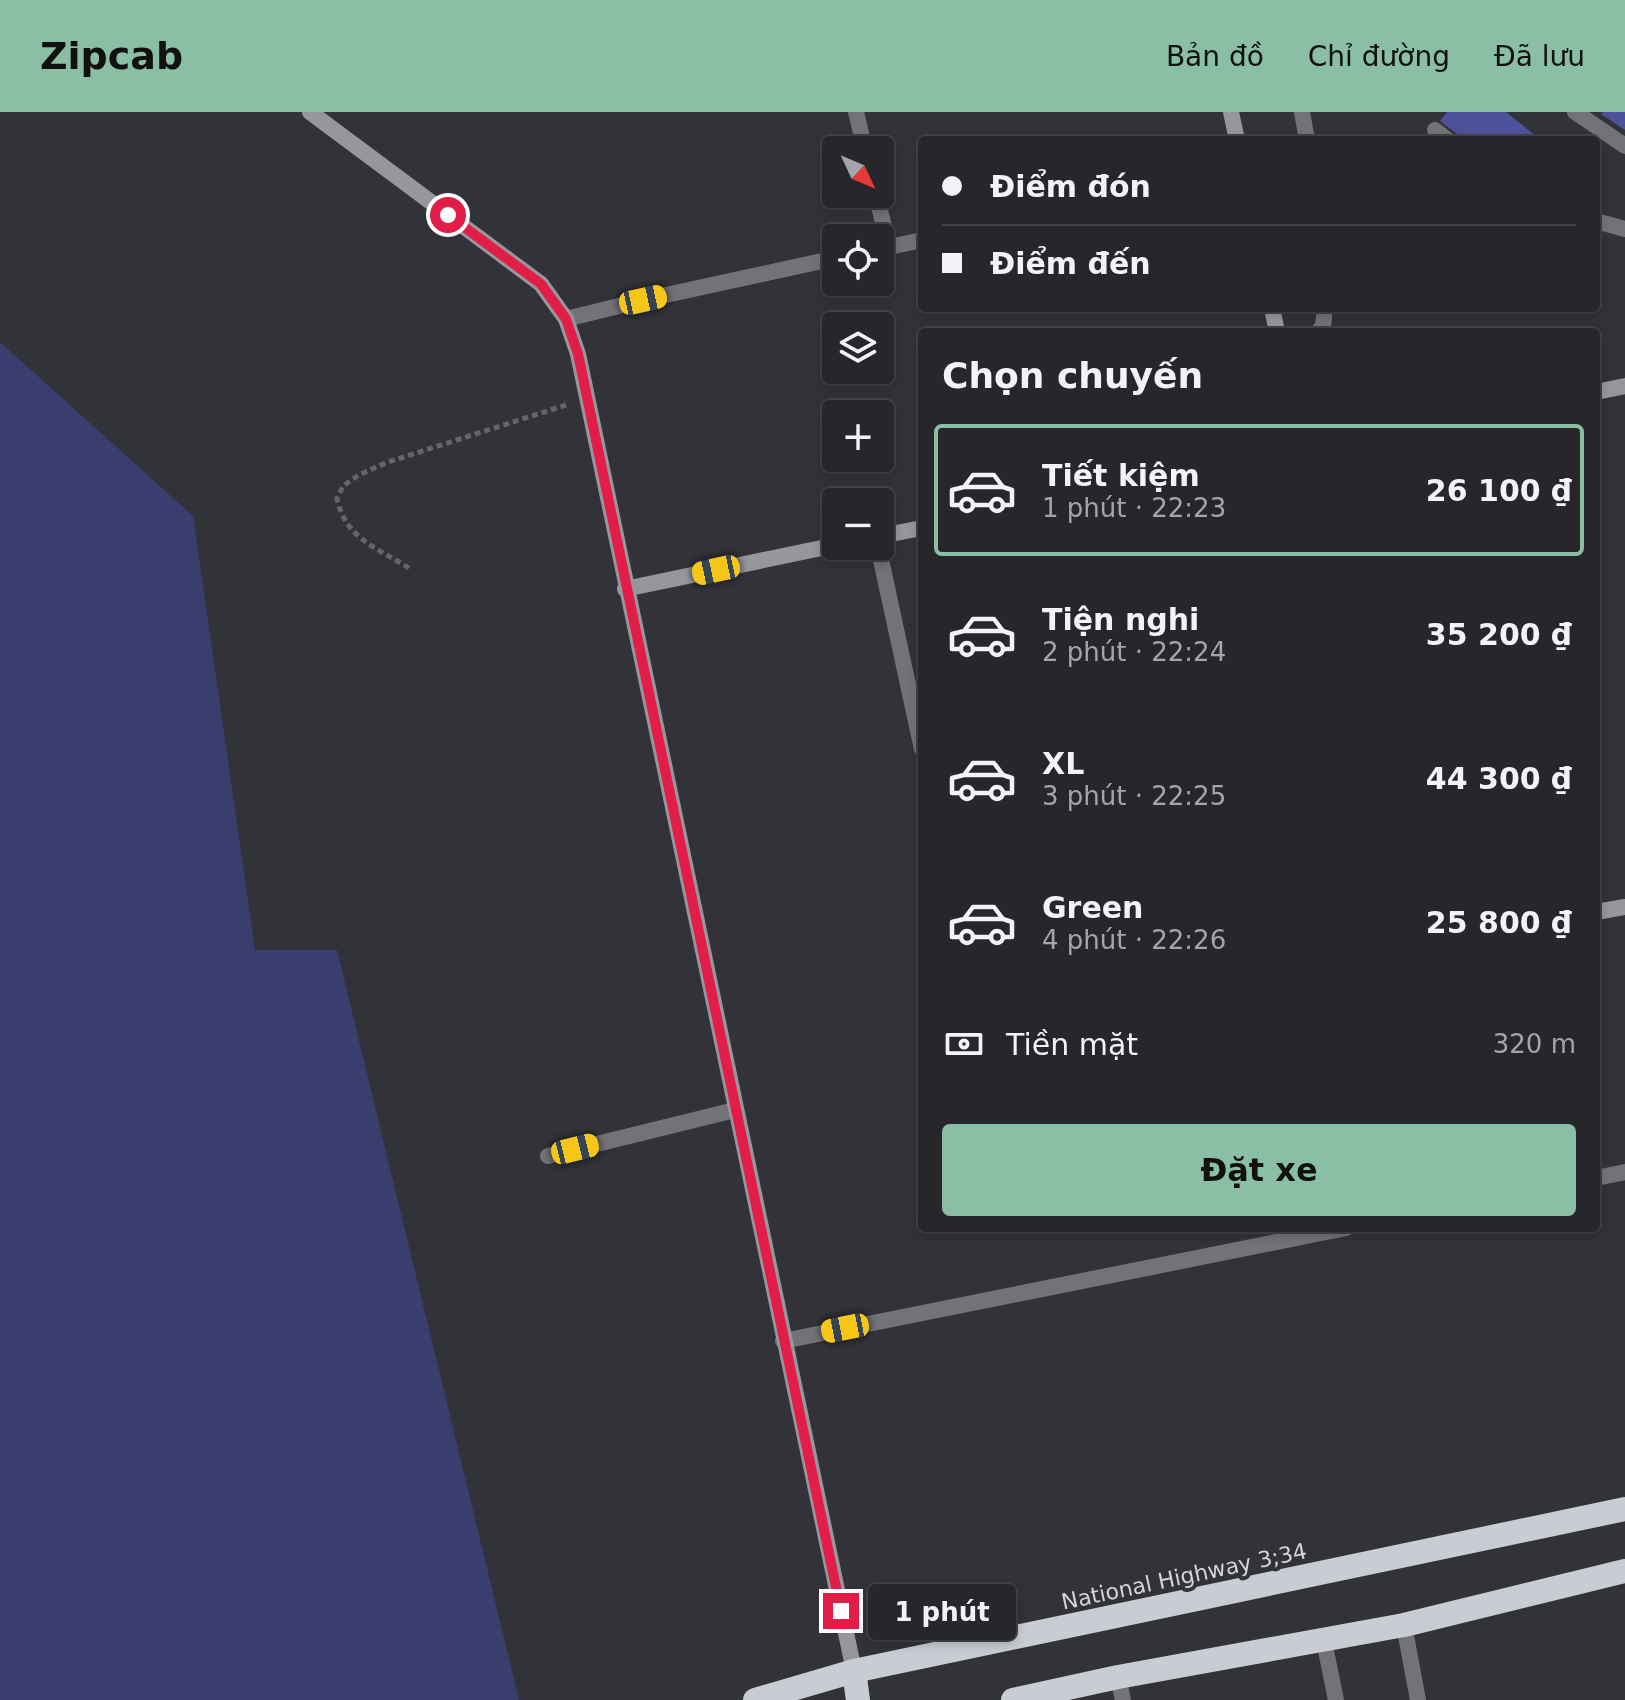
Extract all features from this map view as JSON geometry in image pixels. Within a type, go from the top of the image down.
[{"type":"highway","name":"National Highway 3;34","points":[[755,1700],[854,1671],[1625,1509]]},
{"type":"highway","points":[[1013,1700],[1121,1688],[1404,1625],[1625,1571]]},
{"type":"highway","points":[[854,1671],[858,1700]]},
{"type":"street","points":[[310,112],[541,284],[566,319],[578,354],[854,1671]]},
{"type":"street","points":[[856,112],[862,136]]},
{"type":"street","points":[[1231,112],[1236,136]]},
{"type":"street","points":[[1302,112],[1306,136]]},
{"type":"street","points":[[1581,114],[1625,146]]},
{"type":"street","points":[[1600,222],[1625,229]]},
{"type":"street","points":[[894,246],[918,241]]},
{"type":"street","points":[[566,319],[822,261]]},
{"type":"street","points":[[1600,391],[1625,386]]},
{"type":"street","points":[[894,533],[918,529]]},
{"type":"street","points":[[625,589],[822,548]]},
{"type":"street","points":[[881,560],[918,731]]},
{"type":"street","points":[[1600,911],[1625,907]]},
{"type":"street","points":[[548,1156],[735,1110]]},
{"type":"street","points":[[1600,1177],[1625,1172]]},
{"type":"street","points":[[783,1341],[1326,1232]]},
{"type":"street","points":[[1404,1625],[1418,1700]]},
{"type":"street","points":[[1324,1641],[1336,1700]]},
{"type":"path","points":[[409,568],[353,533],[344,522],[337,499],[343,486],[388,462],[586,398]]},
{"type":"shaded area","points":[[0,342],[193,516],[255,950],[337,950],[519,1700],[0,1700]]},
{"type":"building","points":[[1447,112],[1506,112],[1536,136],[1460,136],[1440,121]]},
{"type":"building","points":[[1625,112],[1625,130],[1601,114]]},
{"type":"route","points":[[448,215],[541,284],[566,319],[578,354],[841,1611]]}]
